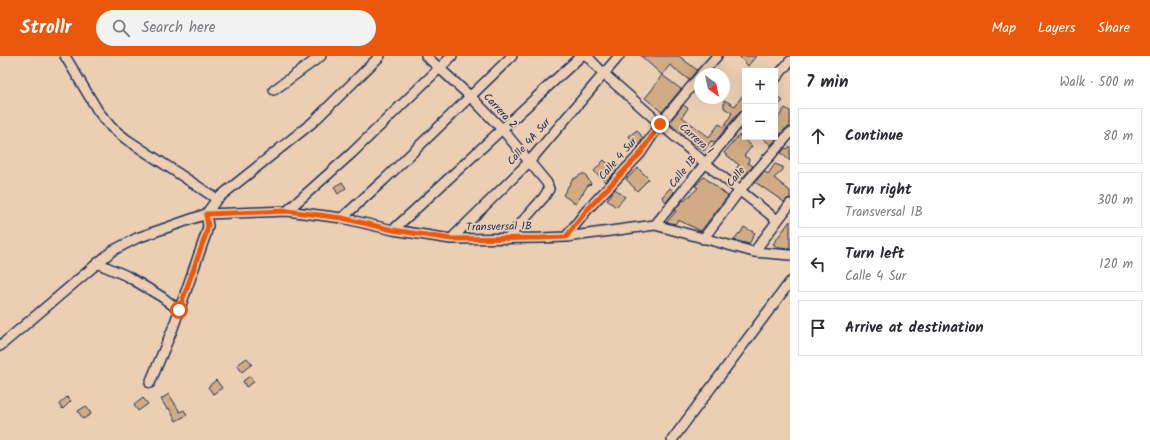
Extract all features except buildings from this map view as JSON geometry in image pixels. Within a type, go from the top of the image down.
[{"type":"street","points":[[65,56],[98,111],[112,127],[126,139],[217,199]]},
{"type":"street","points":[[274,90],[321,56]]},
{"type":"street","points":[[150,383],[173,328],[206,234],[208,226],[206,214],[217,199],[313,122],[380,56]]},
{"type":"street","name":"Carrera 2","points":[[426,56],[470,96],[502,130],[547,183],[549,189],[544,197],[507,239]]},
{"type":"street","points":[[287,211],[352,153],[452,56]]},
{"type":"street","points":[[342,218],[512,56]]},
{"type":"street","points":[[393,230],[581,56]]},
{"type":"street","name":"Carrera 1","points":[[587,56],[604,74],[705,163],[777,220]]},
{"type":"street","name":"Calle 4A Sur","points":[[451,239],[529,162],[619,56]]},
{"type":"street","name":"Calle 4 Sur","points":[[707,68],[717,56]]},
{"type":"street","points":[[778,75],[790,61],[783,56]]},
{"type":"street","name":"Calle 4 Sur","points":[[566,237],[587,210],[640,154],[660,124],[694,83]]},
{"type":"street","name":"Calle 1B","points":[[655,225],[742,119]]},
{"type":"street","name":"Calle","points":[[703,239],[740,190],[790,133]]},
{"type":"street","points":[[754,252],[790,204]]},
{"type":"street","name":"Transversal 1B","points":[[0,346],[112,251],[137,238],[206,214],[287,211],[342,218],[393,230],[451,239],[566,237],[655,225],[754,252],[790,255]]},
{"type":"street","points":[[97,263],[127,276],[162,297],[179,310]]},
{"type":"street","points":[[672,440],[790,282]]},
{"type":"route","points":[[179,310],[206,234],[208,226],[206,214],[287,211],[342,218],[393,230],[451,239],[566,237],[587,210],[640,154],[660,124]]}]
